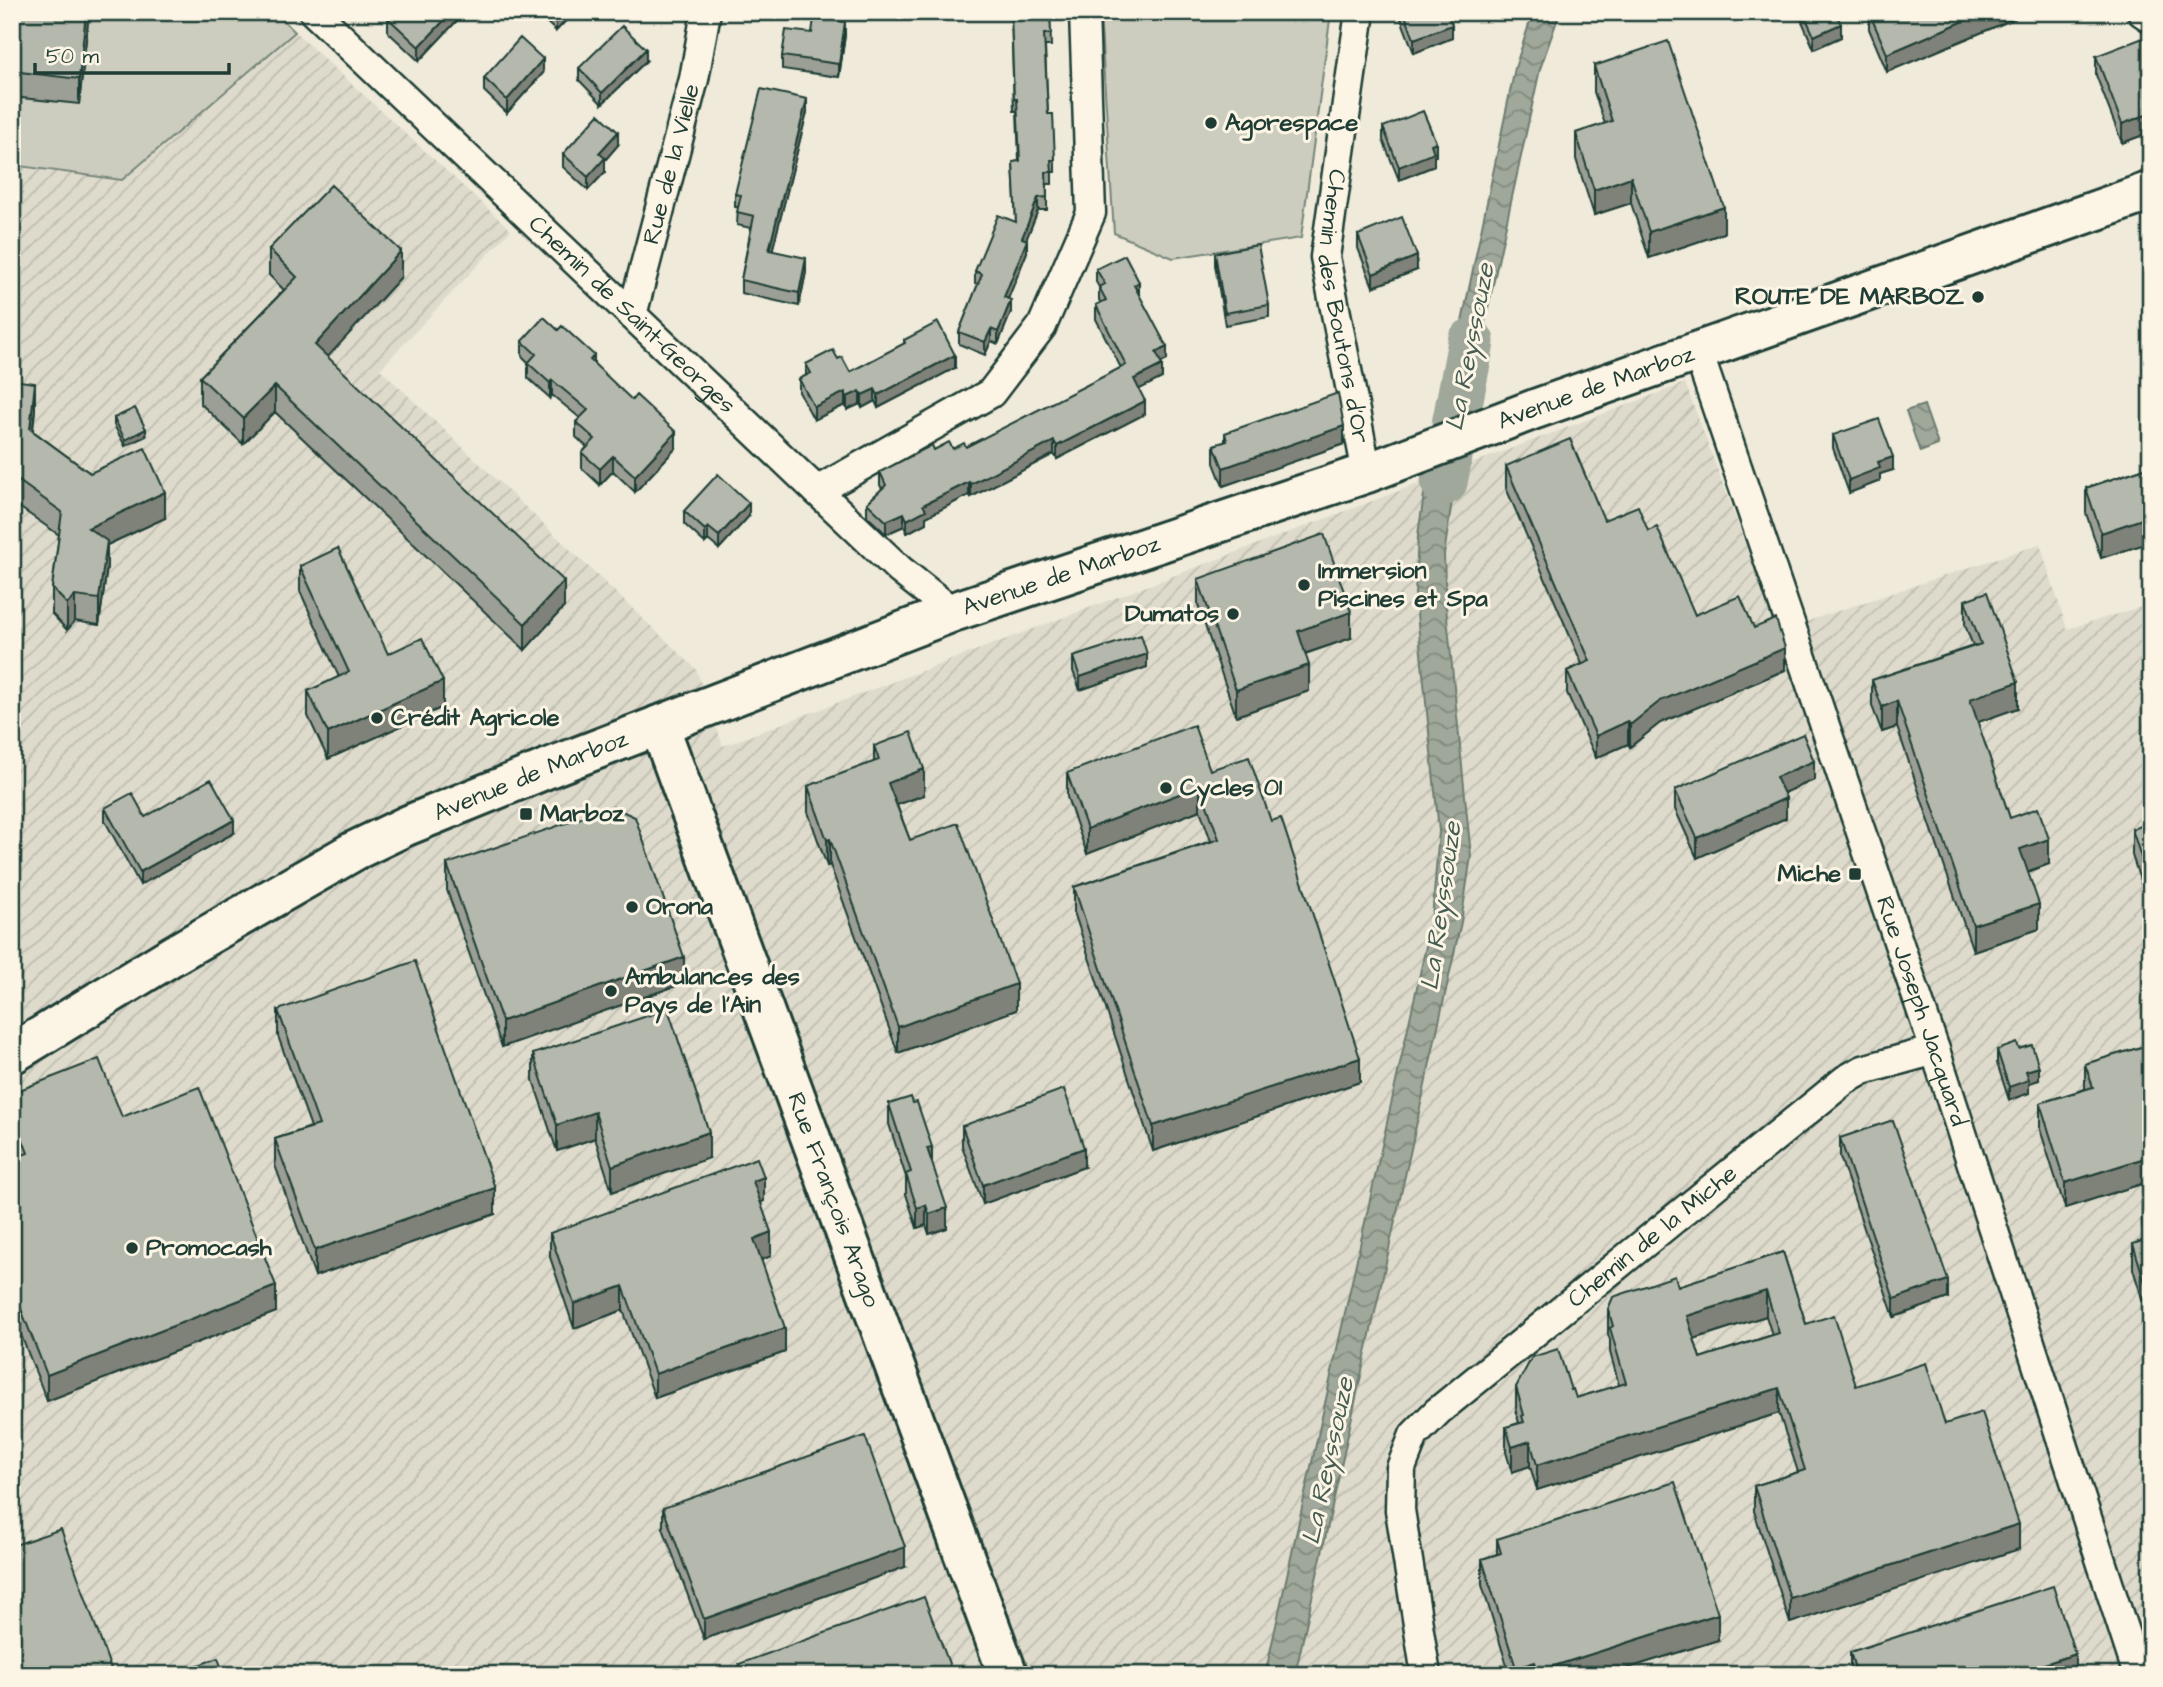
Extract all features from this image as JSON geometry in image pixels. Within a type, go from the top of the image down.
[{"type":"main road","name":"Avenue de Marboz","points":[[12,1054],[175,954],[354,851],[406,826],[953,612],[1367,473],[1535,409],[2151,191]]},
{"type":"main road","name":"Rue François Arago","points":[[659,725],[1008,1675]]},
{"type":"street","name":"Chemin de Saint-Georges","points":[[314,12],[900,570],[953,612]]},
{"type":"street","name":"Rue de la Vielle","points":[[632,315],[694,79],[706,12]]},
{"type":"street","points":[[817,492],[991,393],[1042,326],[1091,213],[1084,12]]},
{"type":"street","name":"Chemin des Boutons d'Or","points":[[1360,12],[1325,257],[1367,473]]},
{"type":"street","points":[[2142,12],[2151,18]]},
{"type":"street","name":"Rue Joseph Jacquard","points":[[1699,352],[1935,1049],[2138,1675]]},
{"type":"street","name":"Chemin de la Miche","points":[[1426,1675],[1400,1510],[1401,1468],[1414,1435],[1438,1410],[1844,1080],[1863,1070],[1935,1049]]},
{"type":"shaded area","points":[[12,12],[275,12],[295,32],[122,180],[12,165]]},
{"type":"shaded area","name":"Agorespace","points":[[1100,12],[1331,12],[1301,238],[1173,258],[1114,233]]},
{"type":"shaded area","points":[[295,32],[511,230],[380,369],[696,669],[723,746],[1685,383],[1778,631],[2040,544],[2067,629],[2151,604],[2151,1675],[12,1675],[12,165],[122,179]]},
{"type":"water","points":[[1533,12],[1560,12],[1540,69],[1467,404],[1443,413],[1515,68]]},
{"type":"water","points":[[1924,405],[1938,445],[1920,452],[1906,411]]},
{"type":"water","points":[[1460,446],[1444,555],[1446,606],[1471,856],[1461,922],[1295,1675],[1265,1675],[1432,919],[1439,831],[1415,594],[1418,535],[1429,461]]},
{"type":"building","points":[[12,12],[86,12],[79,79],[12,71]]},
{"type":"building","points":[[394,12],[452,12],[419,47],[388,18]]},
{"type":"building","points":[[1011,12],[1050,12],[1051,34],[1044,34],[1048,114],[1053,114],[1055,160],[1051,160],[1052,172],[1046,172],[1047,197],[1038,198],[1022,238],[1027,240],[1004,297],[1011,300],[998,332],[991,329],[985,342],[959,332],[982,274],[975,271],[998,215],[1016,222],[1013,162],[1020,161],[1017,99],[1014,99]]},
{"type":"building","points":[[1404,12],[1448,12],[1452,25],[1414,39]]},
{"type":"building","points":[[1803,12],[1835,12],[1841,24],[1814,36]]},
{"type":"building","points":[[1869,12],[1985,12],[1887,54]]},
{"type":"building","points":[[814,18],[845,22],[839,64],[782,56],[786,30],[812,33]]},
{"type":"building","points":[[622,26],[646,49],[602,93],[579,68]]},
{"type":"building","points":[[520,38],[543,59],[507,100],[484,78]]},
{"type":"building","points":[[2143,38],[2151,40],[2151,113],[2122,124],[2096,56]]},
{"type":"building","points":[[1668,41],[1724,207],[1649,232],[1631,177],[1594,190],[1576,133],[1612,121],[1594,66]]},
{"type":"building","points":[[761,89],[807,99],[769,250],[806,258],[799,293],[741,280],[754,216],[737,212],[741,195],[735,194]]},
{"type":"building","points":[[1423,111],[1436,142],[1431,144],[1434,153],[1399,167],[1383,127]]},
{"type":"building","points":[[599,114],[618,132],[599,153],[605,158],[588,177],[563,154]]},
{"type":"building","points":[[331,185],[401,251],[315,345],[564,581],[525,624],[275,386],[243,418],[200,377],[297,277],[269,249]]},
{"type":"building","points":[[1402,217],[1417,256],[1373,274],[1358,235]]},
{"type":"building","points":[[1258,245],[1269,305],[1225,313],[1215,253]]},
{"type":"building","points":[[1125,255],[1139,282],[1134,285],[1167,347],[1156,352],[1162,365],[1134,379],[1145,401],[1057,446],[1054,441],[971,484],[969,482],[923,505],[926,510],[907,520],[904,513],[886,521],[867,503],[886,485],[880,472],[932,445],[934,450],[949,442],[953,449],[964,443],[966,447],[1126,365],[1096,305],[1106,300],[1099,287],[1105,284],[1096,269]]},
{"type":"building","points":[[544,317],[558,330],[562,326],[594,355],[590,360],[632,400],[636,395],[676,432],[635,476],[613,456],[600,469],[582,453],[595,439],[576,422],[588,410],[552,380],[550,383],[528,363],[536,354],[522,341]]},
{"type":"building","points":[[938,322],[955,355],[878,395],[875,389],[862,395],[860,391],[847,397],[845,392],[814,407],[799,379],[811,373],[806,364],[833,350],[838,359],[842,357],[850,372]]},
{"type":"building","points":[[12,380],[35,383],[30,429],[90,473],[145,448],[165,492],[88,528],[107,541],[99,599],[75,596],[67,604],[52,588],[62,512],[12,476]]},
{"type":"building","points":[[1338,393],[1344,426],[1223,468],[1214,445],[1227,441],[1225,433]]},
{"type":"building","points":[[135,408],[146,429],[125,440],[114,418]]},
{"type":"building","points":[[1879,419],[1893,457],[1878,462],[1880,468],[1849,480],[1833,435]]},
{"type":"building","points":[[1570,439],[1604,520],[1638,506],[1648,531],[1657,527],[1695,615],[1740,596],[1754,628],[1776,619],[1785,648],[1660,701],[1630,725],[1628,721],[1596,736],[1567,671],[1590,661],[1506,466]]},
{"type":"building","points":[[2151,466],[2151,516],[2101,533],[2086,488]]},
{"type":"building","points":[[718,474],[749,503],[719,536],[708,527],[705,530],[684,511]]},
{"type":"building","points":[[1324,534],[1351,612],[1298,631],[1309,665],[1236,690],[1198,579]]},
{"type":"building","points":[[338,548],[388,654],[422,638],[443,681],[328,733],[308,691],[349,672],[300,566]]},
{"type":"building","points":[[1987,592],[2018,682],[1970,699],[2010,818],[2038,808],[2049,839],[2020,849],[2039,904],[1973,925],[1897,701],[1882,707],[1872,680],[1981,644],[1965,600]]},
{"type":"building","points":[[1141,635],[1147,654],[1080,677],[1073,657]]},
{"type":"building","points":[[1194,725],[1210,770],[1249,757],[1271,821],[1281,818],[1360,1058],[1153,1126],[1074,887],[1219,839],[1200,786],[1087,829],[1067,773]]},
{"type":"building","points":[[911,732],[924,769],[888,783],[910,840],[958,823],[1016,984],[898,1027],[808,786],[879,760],[874,746]]},
{"type":"building","points":[[1803,734],[1814,761],[1776,777],[1786,798],[1697,838],[1675,790]]},
{"type":"building","points":[[211,779],[234,820],[140,872],[105,808],[132,793],[145,817]]},
{"type":"building","points":[[613,807],[635,817],[684,957],[502,1021],[447,864]]},
{"type":"building","points":[[2151,823],[2151,889],[2132,829]]},
{"type":"building","points":[[415,961],[495,1188],[315,1250],[275,1139],[319,1125],[278,1010]]},
{"type":"building","points":[[668,1009],[709,1132],[612,1166],[595,1112],[557,1125],[533,1054]]},
{"type":"building","points":[[2017,1043],[2019,1049],[2032,1045],[2039,1067],[2026,1071],[2029,1080],[2009,1087],[1997,1050]]},
{"type":"building","points":[[2151,1044],[2151,1156],[2065,1183],[2040,1103],[2093,1087],[2085,1064]]},
{"type":"building","name":"Promocash","points":[[99,1059],[122,1117],[199,1087],[276,1286],[47,1375],[12,1286],[12,1159],[28,1153],[12,1112],[12,1093]]},
{"type":"building","points":[[1064,1089],[1084,1148],[983,1185],[962,1126]]},
{"type":"building","points":[[911,1097],[913,1103],[917,1102],[932,1147],[927,1148],[947,1208],[929,1214],[926,1205],[917,1208],[906,1174],[911,1172],[889,1104]]},
{"type":"building","points":[[1893,1120],[1948,1280],[1894,1299],[1840,1138]]},
{"type":"building","points":[[757,1158],[764,1177],[753,1181],[771,1232],[754,1239],[785,1328],[655,1374],[623,1286],[574,1304],[550,1233]]},
{"type":"building","points":[[2151,1198],[2151,1231],[2142,1201]]},
{"type":"building","points":[[2151,1238],[2151,1302],[2133,1244]]},
{"type":"building","points":[[1783,1252],[1806,1324],[1834,1315],[1856,1386],[1926,1363],[1945,1424],[1982,1412],[2019,1524],[1790,1598],[1754,1486],[1805,1470],[1779,1388],[1537,1465],[1530,1441],[1512,1447],[1506,1427],[1524,1422],[1516,1387],[1532,1357],[1558,1349],[1576,1398],[1626,1383],[1610,1328],[1613,1326],[1608,1309],[1613,1297],[1675,1276],[1678,1286]],"holes":[[[1766,1291],[1779,1333],[1700,1358],[1687,1316]]]},
{"type":"building","points":[[865,1436],[905,1547],[704,1619],[663,1508]]},
{"type":"building","points":[[1675,1482],[1718,1614],[1538,1671],[1535,1662],[1516,1668],[1482,1559],[1501,1553],[1497,1539]]},
{"type":"building","points":[[61,1529],[113,1675],[12,1675],[12,1546]]},
{"type":"building","points":[[2053,1586],[2075,1654],[2010,1675],[1857,1675],[1850,1652]]},
{"type":"building","points":[[924,1597],[951,1669],[936,1675],[743,1675],[739,1664]]},
{"type":"building","points":[[218,1658],[224,1675],[170,1675]]},
{"type":"waterway","name":"La Reyssouze","points":[[1444,482],[1471,342]]},
{"type":"place","name":"Agorespace","points":[[1211,123]]},
{"type":"place","name":"ROUTE DE MARBOZ","points":[[1978,297]]},
{"type":"place","name":"Immersion Piscines et Spa","points":[[1304,585]]},
{"type":"place","name":"Dumatos","points":[[1233,614]]},
{"type":"place","name":"Crédit Agricole","points":[[377,718]]},
{"type":"place","name":"Cycles 01","points":[[1166,788]]},
{"type":"place","name":"Marboz","points":[[526,814]]},
{"type":"place","name":"Miche","points":[[1855,874]]},
{"type":"place","name":"Orona","points":[[632,907]]},
{"type":"place","name":"Ambulances des Pays de l'Ain","points":[[611,991]]},
{"type":"place","name":"Promocash","points":[[132,1248]]}]
